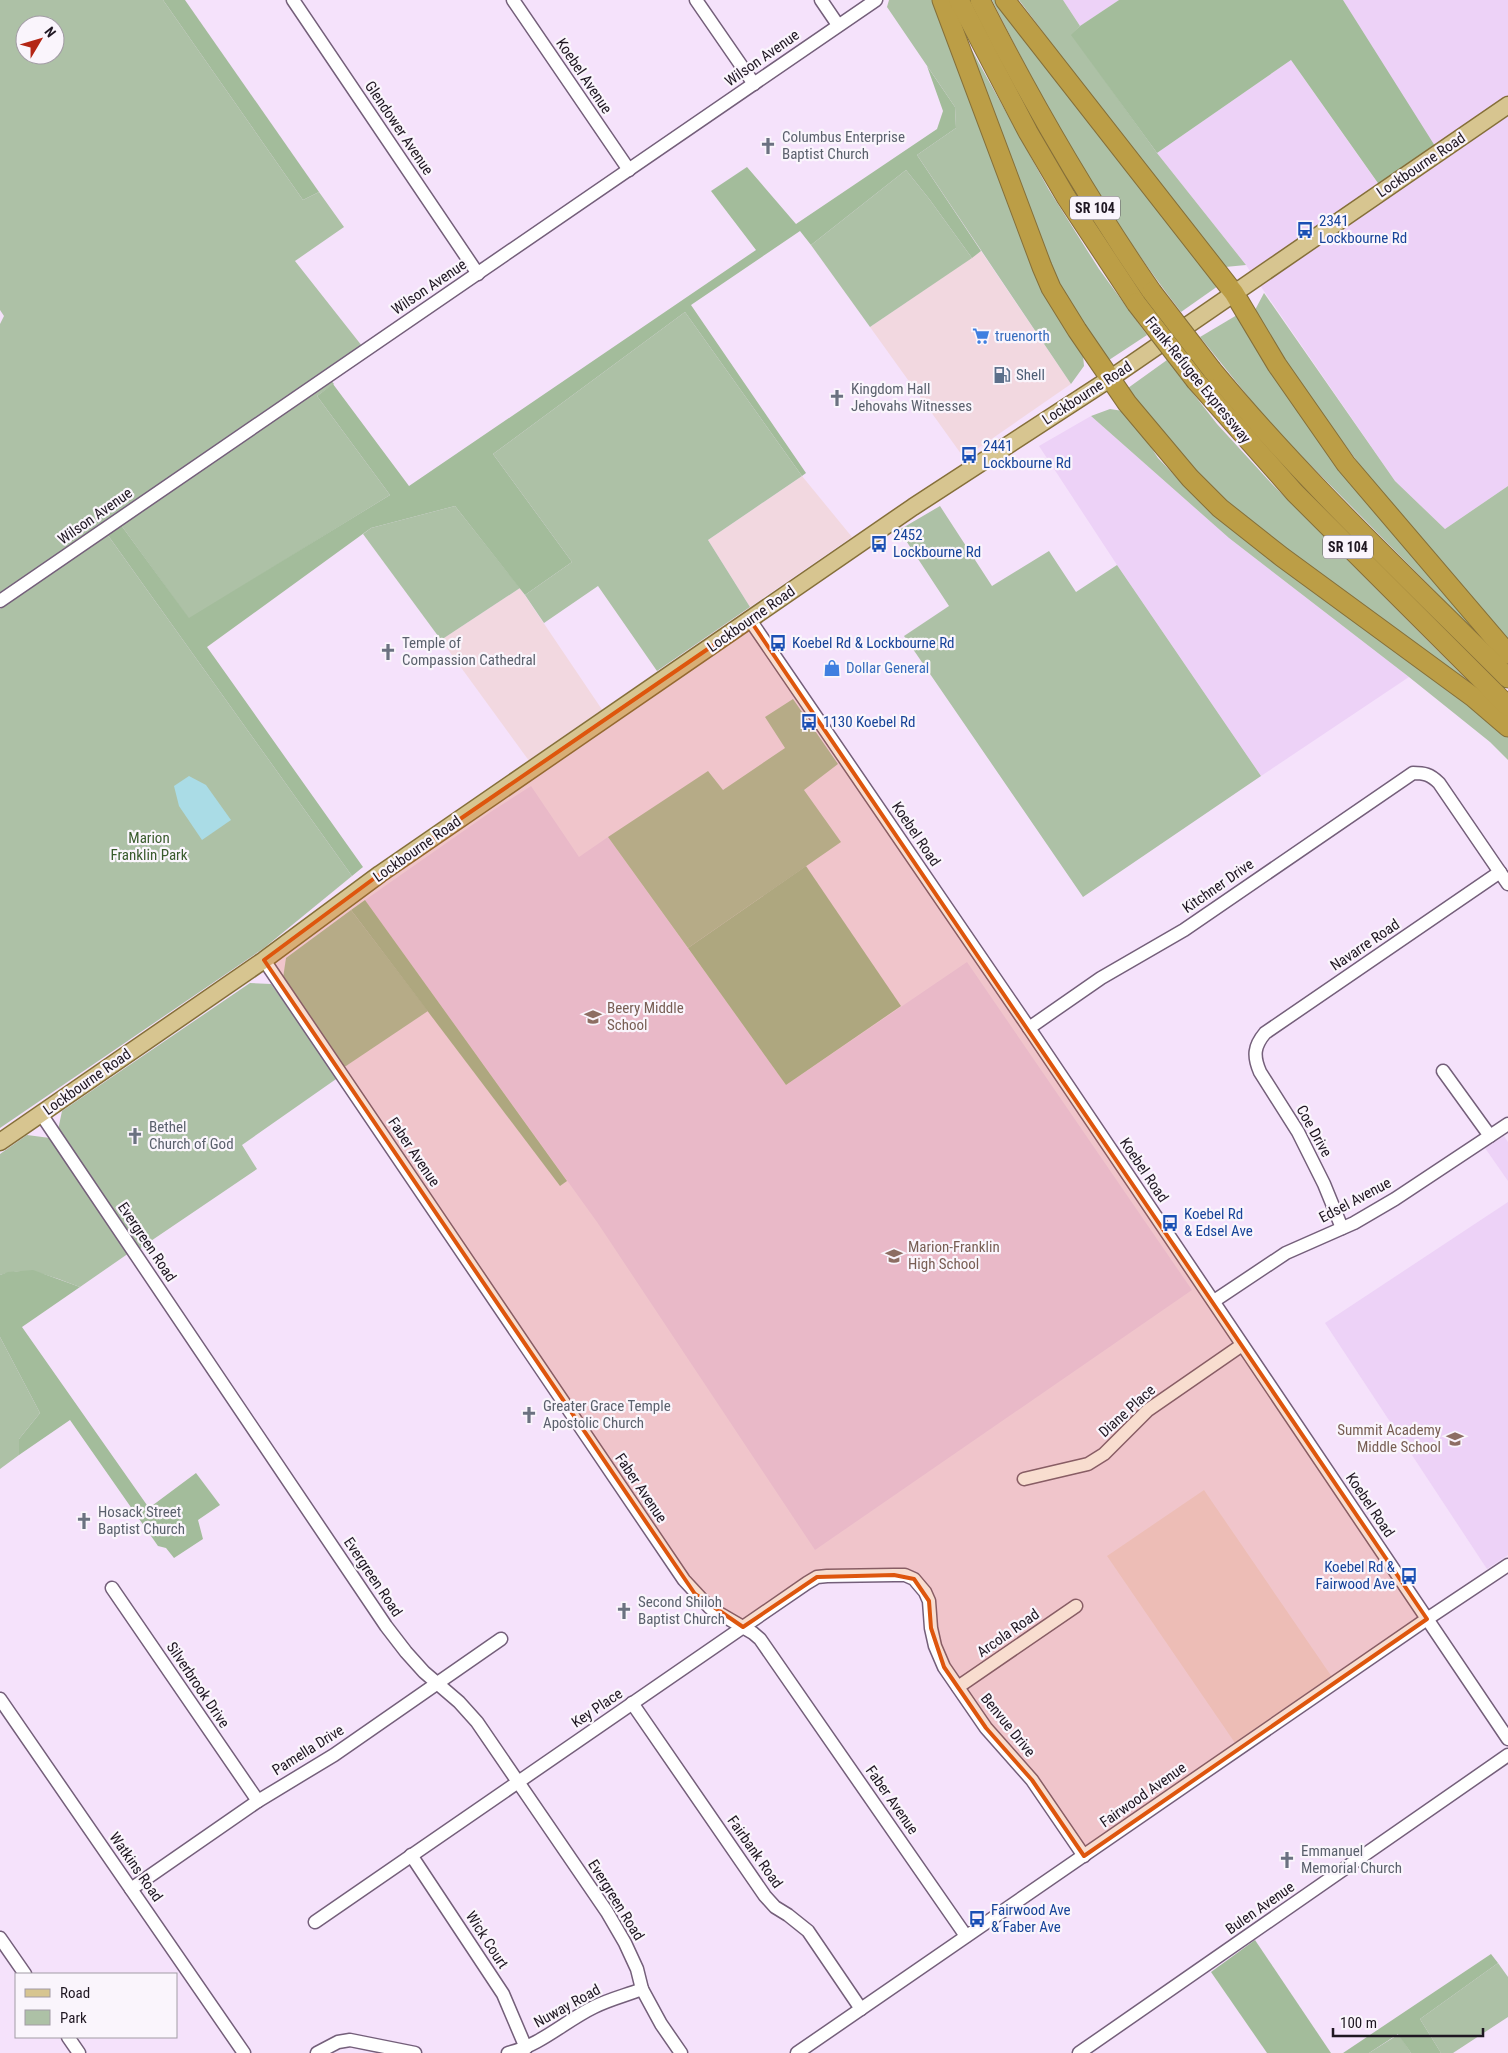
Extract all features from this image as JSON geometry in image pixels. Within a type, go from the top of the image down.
[{"type":"highway","points":[[942,0],[1051,288],[1127,403],[1162,447],[1220,508],[1289,563],[1473,697],[1508,727]]},
{"type":"highway","name":"Frank-Refugee Expressway","points":[[959,0],[1002,86],[1051,173],[1136,303],[1196,381],[1295,493],[1508,706]]},
{"type":"highway","name":"Frank-Refugee Expressway","points":[[980,0],[1062,152],[1108,227],[1152,292],[1212,370],[1305,476],[1508,678]]},
{"type":"highway","points":[[1005,0],[1234,293],[1277,365],[1346,464],[1508,654]]},
{"type":"main road","name":"Lockbourne Road","points":[[0,1142],[264,960],[372,880],[750,620],[913,508],[1110,378],[1508,105]]},
{"type":"street","name":"Glendower Avenue","points":[[293,0],[478,274]]},
{"type":"street","name":"Koebel Avenue","points":[[513,0],[629,170]]},
{"type":"street","points":[[696,0],[754,84]]},
{"type":"street","points":[[821,0],[838,26]]},
{"type":"street","name":"Wilson Avenue","points":[[0,601],[876,0]]},
{"type":"street","name":"Koebel Road","points":[[750,620],[1214,1301],[1508,1740]]},
{"type":"street","name":"Kitchner Drive","points":[[1029,1028],[1101,978],[1184,930],[1412,773],[1424,773],[1432,776],[1439,783],[1500,872]]},
{"type":"street","points":[[1500,872],[1508,884]]},
{"type":"street","name":"Navarre Road","points":[[1255,1051],[1258,1041],[1265,1033],[1500,872]]},
{"type":"street","name":"Faber Avenue","points":[[264,960],[684,1580],[710,1608],[760,1639],[966,1936]]},
{"type":"street","name":"Coe Drive","points":[[1255,1051],[1256,1062],[1260,1072],[1298,1132],[1324,1184],[1342,1228]]},
{"type":"street","points":[[1443,1071],[1490,1136]]},
{"type":"street","name":"Evergreen Road","points":[[41,1114],[386,1626],[424,1672],[459,1702],[477,1722],[607,1912],[625,1942],[637,1969],[642,1989],[661,2024],[681,2053]]},
{"type":"street","name":"Edsel Avenue","points":[[1214,1301],[1286,1253],[1342,1228],[1395,1199],[1508,1124]]},
{"type":"street","name":"Diane Place","points":[[1024,1479],[1088,1464],[1110,1449],[1148,1410],[1242,1345]]},
{"type":"street","name":"Fairwood Avenue","points":[[797,2053],[1508,1565]]},
{"type":"street","name":"Key Place","points":[[316,1922],[410,1855],[817,1578],[894,1574],[914,1579]]},
{"type":"street","name":"Benvue Drive","points":[[914,1579],[929,1600],[930,1628],[944,1667],[986,1728],[1032,1780],[1084,1856]]},
{"type":"street","name":"Silverbrook Drive","points":[[112,1588],[258,1801]]},
{"type":"street","name":"Arcola Road","points":[[958,1687],[1076,1606]]},
{"type":"street","name":"Pamella Drive","points":[[131,1889],[258,1801],[334,1755],[502,1639]]},
{"type":"street","name":"Watkins Road","points":[[0,1699],[244,2053]]},
{"type":"street","name":"Fairbank Road","points":[[632,1703],[765,1896],[775,1907],[808,1931],[861,2009]]},
{"type":"street","name":"Bulen Avenue","points":[[1079,2053],[1508,1755]]},
{"type":"street","name":"Wick Court","points":[[410,1855],[503,1994],[526,2048]]},
{"type":"street","points":[[0,1938],[24,1973]]},
{"type":"street","name":"Nuway Road","points":[[508,2053],[526,2048],[594,2007],[642,1989]]},
{"type":"street","points":[[69,2038],[79,2053]]},
{"type":"street","points":[[317,2053],[338,2042],[350,2040],[415,2053]]},
{"type":"highlighted area","points":[[750,620],[1427,1619],[1084,1856],[1032,1780],[986,1728],[944,1667],[931,1628],[929,1601],[914,1579],[894,1575],[817,1577],[743,1627],[695,1594],[264,960],[380,874]]},
{"type":"shaded area","points":[[163,0],[185,0],[319,192],[303,200]]},
{"type":"shaded area","points":[[1063,0],[1119,0],[1080,26]]},
{"type":"shaded area","points":[[1119,0],[1343,0],[1435,146],[1380,186],[1291,60],[1157,153],[1071,35],[1080,26]]},
{"type":"shaded area","points":[[1343,0],[1508,0],[1508,486],[1445,529],[1395,481],[1246,265],[1157,153],[1291,60],[1379,185],[1434,146]]},
{"type":"shaded area","points":[[927,66],[955,107],[956,128],[917,155],[981,251],[972,258],[906,170],[811,245],[800,231],[691,305],[806,473],[802,476],[685,312],[493,454],[572,562],[525,595],[455,506],[371,528],[207,647],[363,867],[352,876],[107,534],[121,525],[189,618],[390,495],[317,396],[333,384],[409,486],[756,250],[711,191],[747,167],[796,224],[937,129],[943,111]]},
{"type":"shaded area","points":[[981,251],[1071,384],[964,458],[870,327]]},
{"type":"shaded area","points":[[1091,416],[1229,538],[1409,677],[1261,776],[1117,565],[1039,446]]},
{"type":"shaded area","points":[[802,476],[852,537],[750,607],[708,540]]},
{"type":"shaded area","points":[[520,588],[607,717],[535,769],[441,640]]},
{"type":"shaded area","points":[[189,776],[206,785],[231,820],[202,840],[179,806],[174,786]]},
{"type":"shaded area","name":"Marion-Franklin High School","points":[[531,786],[579,857],[608,837],[786,1085],[967,962],[1192,1290],[815,1550],[597,1222],[365,900]]},
{"type":"shaded area","points":[[806,866],[901,1006],[786,1085],[688,948]]},
{"type":"shaded area","points":[[365,900],[567,1181],[560,1186],[351,910]]},
{"type":"shaded area","points":[[1504,1136],[1508,1142],[1508,1181],[1485,1148]]},
{"type":"shaded area","name":"Summit Academy Middle School","points":[[1508,1202],[1508,1555],[1487,1569],[1325,1323]]},
{"type":"shaded area","points":[[33,1270],[80,1287],[22,1327],[149,1508],[196,1473],[220,1505],[198,1520],[203,1539],[174,1558],[166,1548],[158,1546],[70,1420],[19,1455],[19,1439],[40,1413],[0,1337],[0,1275],[8,1272]]},
{"type":"shaded area","points":[[1204,1490],[1332,1677],[1235,1743],[1107,1556]]},
{"type":"shaded area","points":[[1255,1940],[1331,2053],[1267,2053],[1211,1972]]},
{"type":"shaded area","points":[[1491,1954],[1498,1963],[1420,2019],[1441,2053],[1411,2053],[1398,2034],[1369,2053],[1343,2053]]},
{"type":"green space","points":[[0,0],[163,0],[303,200],[319,192],[344,227],[295,261],[362,346],[0,598],[0,324],[4,316],[0,310]]},
{"type":"green space","points":[[889,0],[935,0],[1083,355],[1084,366],[1071,384],[917,155],[956,128],[955,107],[887,7]]},
{"type":"green space","points":[[992,0],[999,0],[1218,286],[1181,312],[1127,238],[1102,199],[1056,121]]},
{"type":"green space","points":[[1019,0],[1063,0],[1080,26],[1072,35],[1157,153],[1246,265],[1225,267],[1213,259]]},
{"type":"green space","points":[[969,45],[1049,190],[1099,269],[1147,335],[1109,360],[1079,320],[1052,273],[966,46]]},
{"type":"green space","points":[[906,170],[972,258],[870,327],[811,245]]},
{"type":"green space","points":[[1264,293],[1395,481],[1445,529],[1508,486],[1508,643],[1390,506],[1293,374],[1255,310]]},
{"type":"green space","points":[[685,312],[802,476],[708,540],[750,607],[657,671],[598,586],[544,623],[525,595],[572,562],[493,454]]},
{"type":"green space","points":[[1237,315],[1479,630],[1476,633],[1271,425],[1200,337]]},
{"type":"green space","points":[[1167,360],[1217,424],[1272,484],[1471,684],[1321,578],[1209,488],[1131,400],[1128,388]]},
{"type":"green space","points":[[330,379],[334,384],[317,396],[390,495],[189,619],[121,525]]},
{"type":"green space","points":[[1110,409],[1123,411],[1131,417],[1158,458],[1176,477],[1250,543],[1508,734],[1508,760],[1490,742],[1409,677],[1229,538],[1091,416]]},
{"type":"green space","points":[[455,506],[520,588],[441,640],[363,534],[371,528]]},
{"type":"green space","points":[[940,506],[992,586],[1049,551],[1076,592],[1117,565],[1261,776],[1083,897],[904,636],[949,606],[899,530]]},
{"type":"green space","name":"Marion Franklin Park","points":[[107,534],[352,876],[264,948],[0,1128],[0,609]]},
{"type":"green space","points":[[793,699],[838,764],[804,790],[841,842],[688,948],[608,837],[708,771],[723,790],[785,748],[765,717]]},
{"type":"green space","points":[[351,910],[428,1011],[343,1068],[283,978],[286,958]]},
{"type":"green space","points":[[250,983],[271,984],[339,1077],[242,1145],[257,1169],[139,1249],[58,1130],[62,1111]]},
{"type":"green space","points":[[27,1135],[50,1138],[129,1253],[80,1287],[50,1276],[31,1272],[21,1271],[0,1275],[0,1154]]},
{"type":"green space","points":[[0,1337],[40,1413],[19,1439],[19,1455],[0,1469]]},
{"type":"green space","points":[[1498,1963],[1508,1977],[1508,2017],[1453,2053],[1441,2053],[1420,2019]]},
{"type":"green space","points":[[1399,2034],[1411,2053],[1369,2053]]},
{"type":"place","name":"Columbus Enterprise Baptist Church","points":[[768,146]]},
{"type":"place","name":"2341 Lockbourne Rd","points":[[1305,230]]},
{"type":"place","name":"truenorth","points":[[981,336]]},
{"type":"place","name":"Shell","points":[[1002,375]]},
{"type":"place","name":"Kingdom Hall Jehovahs Witnesses","points":[[837,398]]},
{"type":"place","name":"2441 Lockbourne Rd","points":[[969,455]]},
{"type":"place","name":"2452 Lockbourne Rd","points":[[879,544]]},
{"type":"place","name":"Koebel Rd & Lockbourne Rd","points":[[778,643]]},
{"type":"place","name":"Temple of Compassion Cathedral","points":[[388,652]]},
{"type":"place","name":"Dollar General","points":[[832,668]]},
{"type":"place","name":"1130 Koebel Rd","points":[[809,722]]},
{"type":"place","name":"Beery Middle School","points":[[593,1017]]},
{"type":"place","name":"Bethel Church of God","points":[[135,1136]]},
{"type":"place","name":"Koebel Rd & Edsel Ave","points":[[1170,1223]]},
{"type":"place","name":"Marion-Franklin High School","points":[[894,1256]]},
{"type":"place","name":"Greater Grace Temple Apostolic Church","points":[[529,1415]]},
{"type":"place","name":"Summit Academy Middle School","points":[[1455,1439]]},
{"type":"place","name":"Hosack Street Baptist Church","points":[[84,1521]]},
{"type":"place","name":"Koebel Rd & Fairwood Ave","points":[[1409,1576]]},
{"type":"place","name":"Second Shiloh Baptist Church","points":[[624,1611]]},
{"type":"place","name":"Emmanuel Memorial Church","points":[[1287,1860]]},
{"type":"place","name":"Fairwood Ave & Faber Ave","points":[[977,1919]]}]
